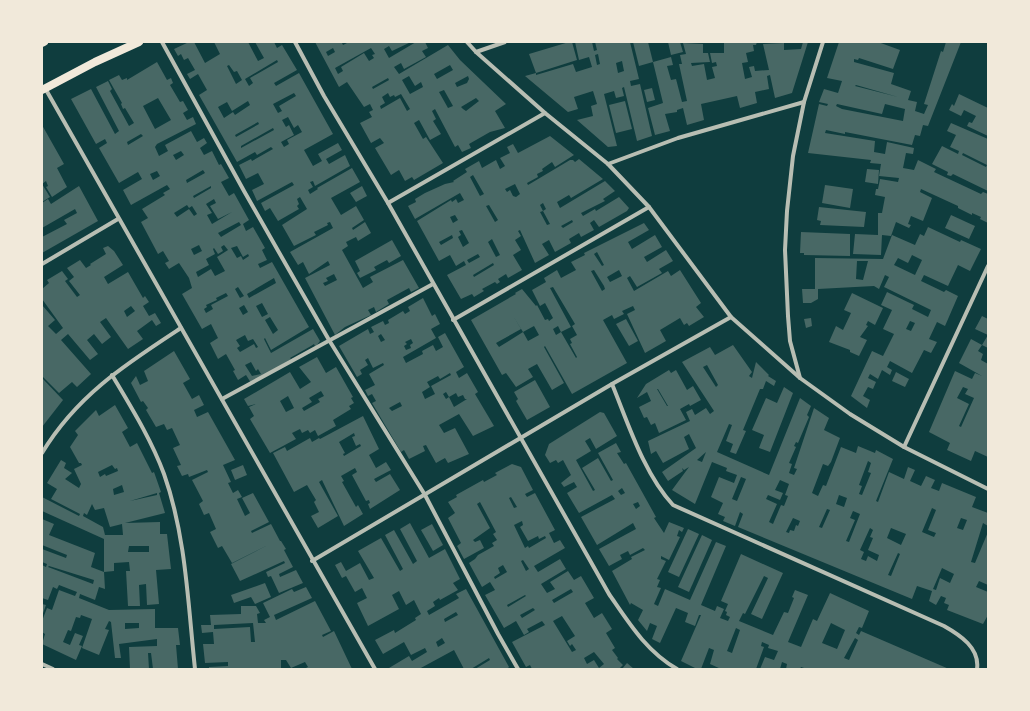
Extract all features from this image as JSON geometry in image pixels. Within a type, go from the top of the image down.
[{"type":"main road","points":[[43,89],[138,42]]},
{"type":"street","points":[[162,42],[244,191],[329,340],[425,495],[518,669]]},
{"type":"street","points":[[295,42],[324,96],[388,203],[520,439],[609,594],[636,633],[662,660],[677,669]]},
{"type":"street","points":[[467,42],[476,52],[544,113],[608,164],[649,206],[731,317],[800,378],[850,414],[904,447],[988,488]]},
{"type":"street","points":[[476,52],[505,42]]},
{"type":"street","points":[[800,378],[790,341],[785,250],[793,156],[804,102],[823,42]]},
{"type":"street","points":[[43,89],[222,399],[374,669]]},
{"type":"street","points":[[608,164],[678,138],[804,102]]},
{"type":"street","points":[[388,203],[544,113]]},
{"type":"street","points":[[453,320],[649,206]]},
{"type":"street","points":[[42,264],[118,219]]},
{"type":"street","points":[[904,447],[988,266]]},
{"type":"street","points":[[222,399],[433,284]]},
{"type":"street","points":[[312,560],[612,384],[731,317]]},
{"type":"street","points":[[42,453],[53,434],[74,409],[112,375],[181,328]]},
{"type":"street","points":[[112,375],[148,439],[164,474],[172,503],[186,575],[195,669]]},
{"type":"street","points":[[612,384],[636,442],[662,493],[673,506],[956,632],[974,651],[978,664],[977,669]]},
{"type":"street","points":[[42,664],[53,669]]},
{"type":"building","points":[[189,42],[194,42],[205,63],[220,54],[214,42],[248,42],[258,61],[264,58],[255,42],[274,42],[277,48],[282,45],[297,70],[274,83],[276,86],[299,73],[333,134],[304,150],[313,166],[322,161],[318,154],[338,143],[342,150],[326,159],[329,164],[345,155],[350,166],[315,186],[313,181],[310,182],[313,187],[308,190],[310,194],[318,189],[317,188],[352,168],[360,182],[331,198],[341,215],[356,206],[364,220],[352,228],[353,230],[365,222],[371,233],[358,241],[356,237],[346,242],[348,246],[342,250],[363,288],[373,282],[370,277],[403,260],[419,288],[411,292],[409,288],[387,300],[389,304],[376,312],[374,307],[368,310],[371,315],[345,327],[335,335],[305,278],[330,265],[328,261],[309,274],[303,262],[298,265],[290,252],[333,228],[330,222],[327,223],[328,225],[314,232],[316,235],[294,246],[282,225],[307,209],[300,197],[297,199],[299,204],[297,206],[299,209],[278,221],[270,208],[265,211],[261,203],[294,185],[292,182],[257,201],[252,190],[264,184],[258,173],[246,179],[239,165],[251,159],[252,161],[273,149],[271,147],[257,155],[255,152],[237,162],[199,95],[207,90],[198,74],[190,79],[187,74],[195,70],[188,58],[184,60],[181,54],[178,56],[174,49]],"holes":[[[277,60],[278,62],[250,78],[253,83],[249,86],[245,79]],[[229,65],[234,72],[237,71],[242,80],[236,84],[227,66]],[[294,93],[296,96],[279,106],[282,111],[278,113],[273,104]],[[248,101],[250,105],[235,115],[233,112],[224,118],[218,107],[227,102],[232,111]],[[288,117],[294,128],[298,125],[302,132],[287,140],[289,144],[284,147],[281,142],[294,135],[289,125],[286,127],[282,120]],[[258,122],[259,124],[236,137],[235,135]],[[273,128],[274,130],[241,148],[241,146]],[[334,274],[337,280],[325,286],[323,283],[328,281],[326,278]]]},
{"type":"building","points":[[315,42],[344,42],[342,43],[343,45],[349,42],[411,42],[392,51],[389,46],[384,49],[389,58],[416,42],[425,42],[428,48],[422,51],[426,57],[404,69],[401,63],[394,67],[399,74],[448,45],[460,60],[506,104],[495,111],[505,128],[490,132],[469,144],[471,148],[462,152],[458,145],[455,147],[435,109],[432,111],[436,119],[433,121],[441,134],[430,140],[419,120],[414,123],[423,139],[426,137],[443,163],[414,180],[412,177],[405,181],[399,170],[391,175],[375,148],[384,143],[380,138],[371,143],[360,123],[372,117],[369,112],[373,110],[370,104],[364,107],[347,82],[339,87]],"holes":[[[333,48],[335,52],[328,56],[326,52]],[[371,48],[375,54],[372,55],[374,58],[369,61],[364,53],[341,67],[343,71],[338,74],[335,68]],[[450,65],[453,70],[437,79],[434,74]],[[409,76],[415,86],[421,82],[423,87],[410,94],[402,80]],[[468,76],[469,79],[467,83],[457,87],[455,83]],[[388,78],[389,80],[373,89],[372,87]],[[444,90],[453,106],[448,108],[439,92]],[[388,93],[390,97],[394,95],[395,97],[401,94],[410,109],[407,111],[400,98],[381,109],[380,106],[385,103],[382,97]],[[476,98],[479,101],[466,111],[461,107]]]},
{"type":"building","points":[[572,42],[577,60],[536,73],[529,54]]},
{"type":"building","points":[[575,42],[592,42],[594,51],[597,50],[595,42],[630,42],[639,79],[630,81],[631,86],[640,84],[652,136],[637,141],[624,87],[622,88],[624,96],[616,98],[614,91],[604,94],[617,146],[608,147],[577,120],[593,116],[591,106],[597,104],[593,91],[574,97],[578,109],[568,112],[525,76],[536,73],[536,75],[573,64],[576,72],[592,67],[589,57],[579,60]],"holes":[[[598,54],[600,64],[597,65],[595,55]],[[622,61],[624,71],[618,73],[616,63]]]},
{"type":"building","points":[[633,42],[648,42],[653,62],[639,66]]},
{"type":"building","points":[[668,42],[680,42],[683,52],[671,55]]},
{"type":"building","points":[[724,42],[757,42],[756,45],[753,45],[754,51],[746,53],[748,62],[742,63],[745,79],[752,77],[749,67],[754,66],[755,71],[769,70],[763,44],[784,43],[784,50],[801,49],[803,42],[808,42],[792,93],[775,98],[770,75],[767,76],[769,89],[755,92],[757,103],[740,108],[737,96],[701,104],[704,120],[687,125],[683,108],[677,110],[677,112],[665,114],[670,131],[655,135],[648,108],[663,103],[653,62],[671,57],[673,65],[667,66],[671,80],[676,79],[682,102],[687,101],[679,64],[682,64],[680,55],[686,54],[683,43],[703,44],[703,53],[708,53],[710,62],[691,63],[692,66],[704,64],[707,80],[715,78],[712,67],[717,66],[716,62],[712,63],[710,53],[724,53]]},
{"type":"building","points":[[839,42],[878,42],[900,50],[893,69],[859,58],[858,60],[854,59],[854,62],[894,73],[891,84],[911,91],[908,100],[917,102],[915,111],[924,114],[928,105],[924,104],[941,51],[943,52],[946,42],[961,42],[928,126],[923,125],[920,136],[915,135],[912,145],[845,132],[845,134],[826,130],[825,133],[875,141],[874,152],[885,154],[887,142],[914,148],[913,154],[906,153],[903,168],[914,170],[918,160],[936,169],[934,172],[981,194],[983,192],[988,194],[988,223],[980,219],[981,217],[972,213],[972,215],[958,208],[958,206],[921,189],[920,192],[932,198],[923,221],[911,216],[908,224],[911,225],[909,228],[896,222],[891,236],[882,235],[881,255],[853,254],[855,234],[878,235],[878,213],[882,213],[885,197],[875,195],[880,179],[898,182],[899,178],[879,176],[881,164],[870,163],[871,160],[808,153],[819,104],[827,106],[828,104],[819,102],[824,89],[838,93],[842,81],[827,78]],"holes":[[[856,85],[898,97],[855,86]],[[837,104],[882,114],[885,104],[905,109],[903,121],[842,109],[836,106]]]},
{"type":"building","points":[[157,62],[167,80],[171,78],[173,83],[170,85],[180,102],[183,101],[188,110],[183,113],[187,120],[193,117],[196,124],[157,144],[155,147],[159,156],[168,151],[165,145],[191,131],[197,142],[204,138],[207,143],[200,148],[204,155],[212,151],[219,165],[221,164],[229,178],[221,182],[229,196],[234,193],[249,220],[243,224],[246,231],[253,227],[265,248],[262,250],[267,260],[258,264],[260,268],[272,262],[309,327],[271,350],[265,338],[264,339],[271,353],[313,329],[320,341],[317,345],[315,346],[314,344],[251,383],[246,375],[238,380],[233,371],[235,370],[226,354],[218,359],[210,343],[218,338],[211,324],[202,329],[182,294],[192,288],[189,278],[179,263],[169,269],[165,263],[169,261],[163,251],[158,254],[141,222],[148,218],[142,209],[165,195],[163,193],[170,189],[167,185],[131,205],[123,190],[142,179],[138,172],[119,183],[99,148],[107,143],[105,139],[96,144],[71,99],[91,89],[115,134],[119,131],[96,87],[108,81],[112,89],[110,91],[129,126],[134,123],[125,108],[123,109],[122,103],[109,80],[119,75],[122,80],[127,78],[127,80]],"holes":[[[158,98],[171,120],[155,129],[143,106]],[[141,134],[143,136],[128,145],[127,142]],[[181,151],[184,155],[176,160],[173,155]],[[203,170],[205,173],[187,183],[186,180]],[[157,171],[160,176],[153,180],[150,174]],[[211,186],[211,188],[194,198],[193,196]],[[214,199],[216,203],[210,206],[218,219],[232,212],[212,224],[207,215],[212,213],[206,204]],[[187,205],[189,208],[192,206],[197,214],[194,216],[189,209],[177,217],[174,213]],[[239,222],[241,225],[221,237],[218,233]],[[199,245],[202,251],[194,255],[191,249]],[[224,245],[228,250],[217,257],[225,271],[215,276],[211,269],[198,277],[196,272],[209,265],[206,259],[215,254],[214,248],[218,254],[223,251],[221,247]],[[237,246],[243,257],[248,254],[249,256],[243,260],[241,256],[237,258],[231,248]],[[274,278],[276,283],[249,298],[247,294]],[[238,287],[244,296],[240,298],[235,289]],[[226,293],[228,296],[211,305],[213,309],[206,313],[204,309],[207,307],[206,305],[217,300],[216,298]],[[262,303],[268,314],[262,317],[256,306]],[[244,305],[248,312],[243,315],[239,308]],[[270,317],[278,330],[273,334],[265,320]],[[245,335],[248,341],[253,339],[258,347],[256,348],[254,344],[240,352],[237,348],[240,346],[236,340]],[[251,362],[256,371],[258,369],[261,374],[252,376],[245,365]]]},
{"type":"building","points":[[652,88],[655,100],[647,102],[644,90]]},
{"type":"building","points":[[959,94],[988,108],[988,136],[967,126],[969,122],[972,123],[976,116],[964,110],[961,116],[949,110],[952,104],[954,106]]},
{"type":"building","points":[[625,101],[632,129],[616,133],[609,105]]},
{"type":"building","points":[[951,123],[988,139],[988,191],[953,174],[951,176],[947,175],[948,172],[932,164],[942,146],[958,154],[959,151],[950,147],[956,135],[947,131]],"holes":[[[963,153],[987,165],[986,167],[962,155]]]},
{"type":"building","points":[[42,125],[64,164],[57,168],[67,187],[52,197],[46,187],[48,186],[46,181],[42,184]]},
{"type":"building","points":[[550,136],[574,155],[555,167],[552,162],[542,169],[543,171],[537,174],[538,177],[527,183],[528,185],[570,160],[575,162],[579,159],[603,179],[571,198],[569,195],[557,202],[560,208],[605,181],[615,191],[603,199],[605,201],[581,213],[583,216],[595,209],[596,211],[619,197],[629,208],[627,211],[599,227],[594,220],[590,223],[594,230],[581,237],[579,233],[569,239],[571,243],[555,252],[549,240],[542,244],[549,255],[535,263],[520,230],[518,231],[521,236],[515,240],[521,250],[513,255],[522,270],[508,278],[506,274],[498,279],[500,282],[497,284],[495,282],[482,289],[484,291],[474,297],[472,294],[461,299],[447,275],[466,265],[464,261],[456,266],[450,255],[439,261],[417,221],[451,200],[452,202],[456,199],[458,203],[464,200],[460,193],[415,219],[408,206],[416,202],[415,199],[425,193],[445,184],[454,182],[453,181],[467,172],[465,169],[479,161],[482,168],[496,160],[500,169],[505,166],[500,158],[510,153],[507,147],[513,144],[518,153]],"holes":[[[473,175],[484,194],[480,196],[470,177]],[[515,184],[520,194],[516,197],[513,196],[510,190],[507,192],[505,189]],[[543,203],[546,209],[543,211],[540,205]],[[489,205],[498,220],[495,222],[486,206]],[[543,211],[550,224],[547,225],[540,212]],[[455,215],[458,220],[453,223],[450,217]],[[572,220],[573,222],[563,228],[561,226]],[[462,230],[469,243],[463,247],[458,237],[461,235],[459,231]],[[452,235],[453,238],[441,245],[439,242]],[[492,239],[500,255],[496,257],[488,242]],[[478,254],[480,257],[469,263],[467,260]],[[493,263],[494,265],[474,277],[473,275]]]},
{"type":"building","points":[[867,169],[879,170],[878,184],[865,182]]},
{"type":"building","points":[[42,184],[50,197],[42,202]]},
{"type":"building","points":[[825,185],[853,189],[850,208],[822,203]]},
{"type":"building","points":[[79,186],[98,221],[42,253],[42,237],[67,224],[64,220],[77,213],[75,209],[42,228],[42,203],[48,199],[51,204]]},
{"type":"building","points":[[362,186],[367,196],[356,202],[350,193]]},
{"type":"building","points":[[819,207],[866,212],[864,227],[820,225],[821,221],[817,220]]},
{"type":"building","points":[[951,215],[975,226],[969,239],[945,228]]},
{"type":"building","points":[[644,223],[649,230],[628,242],[632,249],[655,235],[662,247],[644,257],[647,262],[666,250],[673,261],[659,269],[662,273],[637,287],[630,276],[627,278],[634,291],[668,271],[671,276],[680,270],[701,303],[696,307],[704,317],[689,326],[687,323],[684,325],[680,318],[660,330],[666,341],[645,353],[627,314],[635,310],[633,306],[622,311],[624,314],[614,319],[612,315],[603,320],[627,363],[572,394],[545,346],[544,347],[564,383],[552,390],[537,364],[528,369],[533,377],[516,387],[506,373],[502,375],[471,320],[522,289],[536,306],[537,305],[545,320],[548,319],[549,321],[553,318],[545,303],[540,306],[532,290],[546,282],[544,278],[557,270],[561,278],[576,270],[571,262],[585,255],[584,253]],"holes":[[[597,252],[604,265],[602,266],[594,254]],[[594,270],[604,286],[605,289],[602,291],[591,271]],[[619,270],[622,276],[610,282],[607,277]],[[553,287],[575,324],[572,326],[577,335],[570,339],[572,343],[570,344],[577,357],[576,358],[561,332],[571,327],[550,288]],[[513,316],[523,332],[499,347],[496,343],[521,329]],[[534,326],[539,335],[528,341],[523,332]],[[558,326],[561,332],[556,335],[553,329]]]},
{"type":"building","points":[[928,227],[960,242],[961,240],[981,249],[970,271],[958,265],[948,286],[924,275],[921,281],[944,292],[946,290],[958,296],[945,326],[937,322],[929,339],[937,342],[931,353],[924,350],[912,373],[890,361],[887,367],[892,370],[890,375],[882,370],[878,379],[870,374],[868,378],[876,382],[873,389],[868,387],[863,396],[870,400],[867,408],[851,396],[872,351],[883,356],[894,334],[883,329],[892,310],[881,305],[887,292],[914,305],[912,309],[928,317],[931,310],[884,287],[889,277],[885,275],[879,289],[874,286],[818,289],[818,299],[811,303],[803,303],[802,289],[815,289],[815,258],[883,259],[892,235],[915,245],[920,234],[924,236]],"holes":[[[912,255],[922,260],[915,275],[894,265],[898,258],[908,263]],[[857,261],[868,261],[863,280],[856,279]],[[910,321],[915,323],[911,331],[906,329]]]},
{"type":"building","points":[[801,232],[850,234],[850,256],[804,255],[804,253],[800,253]]},
{"type":"building","points":[[392,240],[401,256],[389,263],[387,260],[374,267],[376,270],[360,278],[357,273],[360,271],[355,261]]},
{"type":"building","points":[[108,246],[114,251],[123,265],[104,277],[108,284],[128,272],[143,298],[145,296],[149,302],[143,306],[149,316],[155,313],[161,323],[156,326],[152,320],[137,331],[143,339],[128,349],[106,318],[100,322],[111,337],[102,344],[94,334],[87,340],[98,354],[90,360],[68,334],[61,340],[91,374],[77,387],[72,382],[59,393],[42,376],[42,305],[55,320],[48,326],[56,334],[63,328],[42,299],[42,289],[49,283],[47,280],[62,271],[68,279],[65,281],[77,297],[80,295],[69,281],[74,277],[67,268],[80,260],[86,268],[106,254],[103,248]],"holes":[[[131,306],[135,311],[127,317],[124,311]]]},
{"type":"building","points":[[852,293],[883,308],[875,325],[868,321],[866,325],[868,326],[860,337],[867,340],[859,356],[850,352],[850,350],[829,342],[836,326],[843,330],[851,313],[844,310]]},
{"type":"building","points":[[423,298],[432,316],[435,314],[440,324],[431,329],[436,338],[403,357],[406,363],[423,354],[422,351],[433,345],[436,351],[443,347],[438,337],[445,333],[464,367],[456,372],[459,378],[467,373],[478,392],[475,394],[494,426],[473,436],[459,414],[439,425],[444,433],[455,428],[469,454],[448,463],[445,458],[436,463],[426,445],[423,446],[425,451],[409,459],[404,450],[401,452],[372,403],[376,401],[372,394],[368,396],[365,390],[375,385],[369,374],[384,365],[383,363],[373,368],[368,358],[365,360],[368,365],[360,370],[362,374],[357,377],[339,346],[368,329],[370,334],[374,332],[371,327],[383,321],[385,325],[389,323],[388,320],[403,311],[405,314],[410,311],[408,307]],"holes":[[[381,334],[385,340],[381,342],[378,336]],[[411,339],[413,343],[410,345],[411,348],[406,350],[404,346],[407,344],[405,342]],[[450,373],[451,375],[431,386],[435,394],[425,399],[422,392],[430,387],[427,382],[438,376],[440,379]],[[446,392],[449,397],[446,399],[443,394]],[[456,393],[458,397],[463,395],[465,399],[467,399],[454,407],[449,397]],[[400,402],[402,406],[392,411],[389,408]]]},
{"type":"building","points":[[982,316],[988,319],[988,335],[975,329]]},
{"type":"building","points":[[811,318],[812,326],[806,328],[804,319]]},
{"type":"building","points":[[626,319],[638,341],[629,346],[616,324]]},
{"type":"building","points":[[988,335],[988,348],[982,345]]},
{"type":"building","points":[[971,339],[982,345],[978,351],[983,354],[981,360],[988,364],[988,457],[975,451],[971,461],[947,450],[950,443],[929,432],[955,371],[972,379],[975,373],[982,376],[959,363]],"holes":[[[963,387],[968,389],[965,394],[974,398],[961,427],[959,426],[969,404],[957,398]]]},
{"type":"building","points":[[733,345],[752,372],[749,376],[752,378],[756,362],[769,375],[768,376],[776,381],[774,386],[766,381],[763,389],[760,389],[743,430],[746,431],[736,454],[730,452],[733,444],[726,441],[732,425],[729,424],[717,452],[769,475],[800,398],[811,406],[807,415],[809,417],[798,443],[796,442],[794,446],[796,447],[789,463],[792,464],[789,473],[794,475],[797,469],[794,468],[814,408],[829,418],[824,430],[840,438],[831,462],[828,466],[823,464],[812,493],[818,496],[823,485],[826,486],[841,447],[856,453],[858,446],[875,453],[876,450],[893,459],[876,501],[878,502],[889,472],[904,479],[908,467],[915,470],[910,481],[921,486],[926,476],[935,480],[931,488],[939,491],[942,483],[976,497],[972,507],[988,513],[988,526],[983,523],[971,562],[975,563],[988,532],[988,585],[979,581],[976,587],[988,592],[988,615],[983,624],[947,610],[949,605],[944,603],[946,598],[941,596],[936,605],[929,601],[932,591],[917,586],[912,599],[738,527],[743,514],[740,512],[735,526],[723,521],[725,517],[718,514],[723,503],[711,497],[719,477],[734,483],[737,475],[726,471],[727,468],[712,462],[695,504],[672,490],[689,467],[684,470],[682,468],[683,471],[668,481],[662,472],[696,448],[689,434],[684,437],[689,449],[663,463],[656,451],[651,454],[648,441],[690,421],[686,412],[692,409],[695,415],[706,408],[710,414],[714,411],[682,362],[710,347],[715,355]],"holes":[[[707,365],[718,385],[716,387],[703,367]],[[706,452],[702,462],[697,460]],[[868,461],[871,463],[868,472],[871,473],[862,495],[859,494],[862,486],[859,485]],[[741,477],[746,479],[737,501],[732,499]],[[780,480],[789,484],[785,495],[788,496],[784,506],[781,505],[773,524],[769,522],[777,504],[766,499],[768,495],[780,500],[783,493],[775,490]],[[839,495],[847,498],[844,507],[836,504]],[[932,508],[936,510],[928,530],[936,533],[934,537],[922,532]],[[827,509],[830,510],[822,528],[819,527]],[[853,511],[860,514],[849,542],[846,541],[855,520],[850,518]],[[793,518],[800,521],[798,526],[796,525],[794,531],[790,530],[789,533],[786,532]],[[961,518],[967,520],[963,530],[957,528]],[[870,528],[873,530],[870,537],[873,538],[868,550],[879,555],[877,561],[868,556],[866,561],[861,559],[864,552],[860,550]],[[891,528],[906,534],[901,545],[887,538]],[[898,553],[900,554],[891,576],[888,575]],[[942,568],[954,574],[950,583],[940,578],[936,590],[933,589]]]},
{"type":"building","points":[[174,351],[190,379],[183,383],[192,399],[199,395],[204,405],[194,410],[197,417],[208,412],[235,460],[223,465],[231,482],[228,483],[233,493],[238,490],[242,497],[237,499],[245,516],[250,513],[242,498],[253,493],[269,522],[251,531],[252,533],[271,524],[286,549],[284,550],[293,567],[279,574],[280,577],[296,570],[303,583],[279,593],[271,576],[268,577],[266,572],[285,563],[284,561],[240,581],[231,564],[268,545],[232,563],[222,546],[218,548],[210,532],[216,529],[209,513],[204,515],[199,504],[203,501],[192,480],[208,472],[207,470],[189,477],[188,474],[182,476],[177,466],[181,465],[173,448],[180,445],[172,428],[167,430],[164,424],[156,427],[146,410],[148,408],[143,401],[141,402],[131,383],[136,376],[140,385],[148,381],[144,371]]},
{"type":"building","points":[[317,357],[326,373],[336,367],[353,397],[351,398],[354,403],[349,406],[351,409],[333,420],[336,426],[318,436],[315,430],[310,433],[308,430],[302,433],[300,429],[292,433],[296,439],[270,453],[250,419],[254,416],[249,407],[256,404],[248,406],[244,399],[290,372],[300,389],[311,382],[299,367]],"holes":[[[321,391],[324,396],[318,399],[320,402],[304,411],[302,408],[312,402],[309,398]],[[288,396],[294,408],[286,412],[280,401]]]},
{"type":"building","points":[[669,370],[671,373],[676,370],[687,390],[693,386],[701,400],[680,409],[686,420],[659,433],[655,423],[651,425],[647,417],[644,418],[639,407],[651,401],[647,392],[637,398],[646,384]],"holes":[[[657,389],[658,389],[668,406]]]},
{"type":"building","points":[[896,372],[909,379],[905,387],[892,381]]},
{"type":"building","points":[[42,378],[63,400],[42,427]]},
{"type":"building","points":[[535,380],[550,407],[527,420],[516,401],[518,399],[514,392]]},
{"type":"building","points":[[784,387],[793,393],[770,452],[759,448],[764,435],[752,430],[766,398],[777,403]]},
{"type":"building","points":[[115,405],[128,428],[122,432],[130,447],[137,443],[152,473],[154,472],[161,492],[159,493],[165,513],[125,523],[160,522],[160,534],[167,534],[171,569],[156,570],[159,604],[147,605],[146,584],[139,585],[140,606],[128,606],[126,571],[130,571],[129,562],[114,563],[114,571],[104,572],[104,539],[42,511],[42,497],[79,516],[80,514],[51,499],[57,489],[47,483],[61,460],[66,463],[64,468],[72,473],[65,479],[79,488],[81,484],[74,469],[82,465],[79,463],[70,447],[78,435],[75,431],[96,410],[99,416]],"holes":[[[112,465],[115,469],[117,468],[118,471],[106,476],[105,474],[100,477],[98,472]],[[122,485],[124,492],[114,495],[113,489]],[[157,493],[157,495],[130,501]],[[92,504],[95,510],[104,508],[110,527],[122,524],[123,535],[105,535],[103,527],[83,516],[84,513],[87,515]],[[129,546],[149,546],[149,552],[128,552]]]},
{"type":"building","points":[[600,412],[604,413],[617,436],[596,449],[590,438],[585,441],[591,451],[576,460],[593,491],[595,490],[582,468],[598,458],[611,481],[613,480],[598,453],[616,443],[621,452],[617,453],[624,464],[626,463],[656,517],[654,518],[664,533],[669,522],[684,528],[682,532],[679,530],[677,536],[680,537],[669,560],[661,556],[661,559],[666,561],[657,579],[660,580],[657,587],[661,588],[654,604],[658,606],[665,589],[690,600],[716,542],[726,546],[701,605],[715,611],[717,606],[724,609],[720,618],[728,621],[730,617],[726,615],[727,612],[725,611],[728,604],[721,601],[741,554],[783,573],[762,619],[751,614],[768,578],[764,576],[745,614],[743,613],[739,621],[773,635],[784,612],[788,613],[794,598],[792,597],[795,590],[808,595],[788,642],[801,647],[813,619],[817,621],[830,593],[869,611],[862,628],[859,627],[856,633],[859,635],[861,631],[949,669],[807,669],[801,667],[800,669],[786,669],[787,664],[782,662],[780,669],[760,669],[765,657],[774,660],[778,651],[768,648],[769,645],[762,642],[761,646],[764,647],[756,669],[721,669],[710,664],[714,650],[709,648],[701,669],[697,669],[681,661],[701,615],[699,615],[695,626],[685,622],[688,613],[676,608],[660,643],[652,639],[657,626],[650,623],[647,631],[638,620],[643,610],[631,603],[630,605],[612,571],[632,559],[631,557],[645,550],[643,548],[630,555],[628,551],[620,555],[622,559],[609,566],[599,549],[636,529],[633,523],[597,545],[581,517],[615,499],[612,495],[579,513],[567,493],[577,487],[574,482],[564,487],[561,483],[571,475],[563,460],[558,463],[556,460],[550,463],[545,455],[549,444]],"holes":[[[622,488],[625,493],[621,495],[618,491]],[[638,502],[640,506],[636,509],[633,504]],[[831,623],[845,630],[837,649],[822,643]],[[736,628],[740,630],[732,653],[727,651]],[[855,638],[858,640],[849,660],[844,658]]]},
{"type":"building","points":[[363,416],[379,449],[369,455],[376,468],[386,462],[391,470],[374,479],[376,482],[390,474],[400,490],[370,509],[368,504],[370,503],[369,500],[366,501],[352,475],[357,472],[355,468],[341,476],[344,481],[342,482],[356,507],[358,505],[363,514],[344,526],[322,480],[319,482],[338,516],[318,528],[311,516],[319,512],[314,502],[316,500],[307,485],[294,492],[273,453],[285,447],[287,451],[310,438],[312,442],[319,438],[320,439]],"holes":[[[354,433],[355,436],[352,437],[356,446],[360,444],[361,446],[344,456],[343,454],[345,453],[339,442]]]},
{"type":"building","points":[[512,464],[521,467],[533,490],[525,494],[527,497],[535,493],[555,530],[549,533],[554,543],[560,540],[565,548],[534,566],[538,572],[560,559],[566,569],[541,584],[547,593],[555,589],[550,582],[568,571],[574,580],[581,576],[594,598],[585,603],[594,618],[602,613],[612,629],[606,633],[615,648],[612,650],[618,658],[617,659],[623,665],[619,669],[532,669],[530,665],[526,667],[512,642],[545,625],[542,621],[527,629],[529,632],[524,635],[516,621],[504,628],[485,595],[495,590],[490,582],[482,587],[469,563],[478,555],[494,546],[492,543],[497,540],[493,534],[496,532],[480,502],[477,504],[490,528],[473,540],[475,542],[480,540],[484,548],[464,559],[457,546],[461,543],[448,518],[455,513],[448,502],[457,497],[456,495],[483,480],[484,482],[497,475],[495,473]],"holes":[[[511,497],[517,507],[514,508],[509,498]],[[522,521],[523,525],[520,527],[528,541],[538,536],[539,539],[545,536],[546,538],[529,548],[528,546],[525,548],[514,525]],[[523,560],[529,569],[526,571],[521,561]],[[503,565],[507,572],[495,579],[494,577],[500,573],[498,568]],[[571,589],[573,592],[554,603],[552,600]],[[525,595],[526,596],[508,607],[507,605]],[[533,608],[535,610],[522,618],[520,615]],[[562,616],[575,636],[567,641],[570,646],[572,644],[576,650],[572,652],[553,621]],[[594,652],[604,664],[599,668],[594,660],[587,664],[584,658]]]},
{"type":"building","points":[[243,465],[247,475],[235,480],[231,470]]},
{"type":"building","points":[[42,519],[54,524],[49,535],[95,553],[91,567],[104,572],[105,589],[99,587],[95,600],[80,594],[79,598],[109,610],[155,609],[155,628],[178,628],[180,645],[176,645],[178,669],[153,669],[151,653],[148,653],[149,669],[130,669],[129,647],[157,646],[157,639],[119,644],[121,658],[115,658],[111,622],[109,621],[105,629],[109,630],[99,655],[82,648],[92,619],[81,615],[80,618],[76,617],[71,631],[68,630],[63,642],[70,645],[75,633],[83,636],[79,645],[82,646],[76,660],[42,644],[45,634],[42,632],[42,621],[47,608],[52,610],[59,590],[75,596],[77,592],[59,585],[57,589],[53,587],[48,600],[42,598],[42,565],[46,567],[47,564],[42,562],[42,549],[66,558],[67,555],[42,545]],"holes":[[[49,566],[94,580],[93,584],[48,567]],[[125,623],[139,623],[139,628],[125,629]]]},
{"type":"building","points":[[410,523],[429,558],[445,549],[460,579],[453,583],[458,590],[440,600],[439,598],[433,602],[435,606],[427,611],[429,615],[459,598],[456,594],[466,589],[509,667],[507,669],[475,669],[490,660],[489,658],[471,669],[464,669],[454,650],[419,669],[389,668],[409,656],[412,661],[427,652],[425,648],[411,655],[404,642],[383,654],[375,640],[394,630],[395,633],[416,620],[415,618],[421,614],[414,600],[406,605],[399,591],[392,595],[399,609],[368,626],[357,603],[367,598],[362,588],[355,592],[346,576],[342,578],[335,565],[341,562],[346,571],[360,563],[369,580],[374,578],[358,551],[381,538],[400,571],[403,569],[385,535],[394,530],[413,564],[417,561],[400,529]],"holes":[[[456,612],[458,615],[445,622],[444,619]],[[442,638],[445,643],[438,647],[436,642]]]},
{"type":"building","points":[[432,524],[443,545],[433,551],[421,530]]},
{"type":"building","points":[[688,529],[699,534],[679,577],[668,572]]},
{"type":"building","points":[[702,535],[712,540],[689,592],[678,587]]},
{"type":"building","points":[[265,583],[271,597],[255,604],[251,597],[234,603],[231,595]]},
{"type":"building","points":[[306,587],[312,598],[274,615],[276,620],[315,601],[331,631],[322,635],[323,637],[334,631],[352,669],[304,669],[308,667],[305,662],[291,668],[286,660],[281,660],[281,669],[209,669],[209,667],[228,666],[228,662],[205,663],[203,644],[214,644],[213,632],[202,633],[201,625],[211,625],[210,615],[241,614],[241,606],[256,606],[260,613],[257,614],[258,623],[266,623],[264,620],[270,617],[263,603],[292,589],[294,592]],"holes":[[[253,623],[255,642],[251,642],[250,627],[214,629],[214,625]]]},
{"type":"building","points":[[42,604],[46,605],[42,616]]},
{"type":"building","points":[[627,663],[634,669],[622,669]]}]
